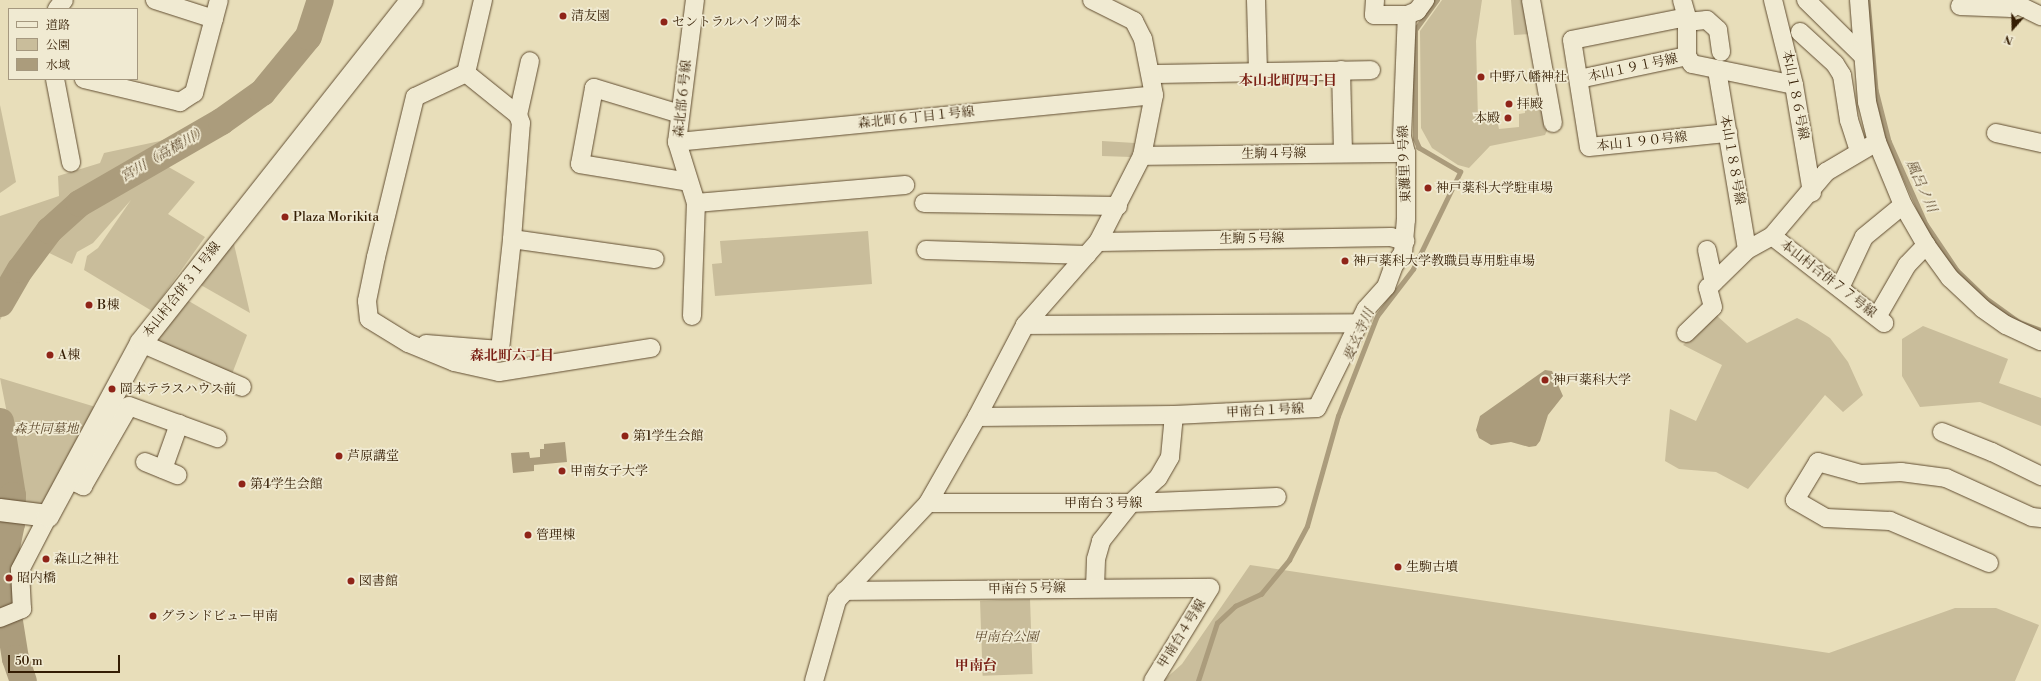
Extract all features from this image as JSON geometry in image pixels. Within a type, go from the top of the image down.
[{"type":"street","points":[[58,8],[64,0]]},
{"type":"street","points":[[156,0],[214,19]]},
{"type":"street","points":[[88,80],[180,102],[194,93],[219,0]]},
{"type":"street","name":"本山村合併３１号線","points":[[0,618],[22,609],[20,570],[42,515],[68,479],[141,343],[412,0]]},
{"type":"street","points":[[466,73],[483,0]]},
{"type":"street","name":"森北部６号線","points":[[692,316],[696,203],[677,142],[695,0]]},
{"type":"street","points":[[814,681],[837,600],[928,503],[977,417],[1025,325],[1093,248],[1118,206],[1142,156],[1154,94],[1152,74],[1143,39],[1134,21],[1092,0]]},
{"type":"street","points":[[1256,0],[1258,71]]},
{"type":"street","points":[[1375,0],[1374,15],[1407,15],[1417,12],[1425,0]]},
{"type":"street","points":[[1531,0],[1554,123]]},
{"type":"street","name":"本山１８６号線","points":[[1773,0],[1794,85],[1812,192]]},
{"type":"street","points":[[1806,0],[1863,56]]},
{"type":"street","points":[[1859,0],[1867,102],[1877,142],[1903,206],[1926,245],[1950,278],[1983,309],[2006,325],[2041,341]]},
{"type":"street","points":[[1960,6],[2013,4],[2041,16]]},
{"type":"street","points":[[1721,52],[1718,30],[1707,20],[1686,13],[1687,56],[1692,64],[1794,85]]},
{"type":"street","name":"本山１９０号線","points":[[1686,13],[1572,40],[1589,147],[1728,133]]},
{"type":"street","name":"東灘里９号線","points":[[1359,323],[1366,309],[1386,287],[1394,265],[1403,254],[1405,241],[1406,153],[1402,137],[1407,15]]},
{"type":"street","points":[[1800,32],[1834,64],[1842,75],[1849,120],[1859,151]]},
{"type":"street","name":"本山１９１号線","points":[[1579,79],[1687,56]]},
{"type":"street","points":[[518,115],[530,61]]},
{"type":"street","points":[[1342,70],[1343,153]]},
{"type":"street","points":[[1152,74],[1371,70]]},
{"type":"street","name":"本山１８８号線","points":[[1717,70],[1747,250]]},
{"type":"street","points":[[408,343],[500,350],[512,239],[521,123],[518,115],[466,73]]},
{"type":"street","points":[[466,73],[415,96],[376,257],[367,301],[369,319],[408,343],[454,362],[499,372],[651,348]]},
{"type":"street","points":[[56,80],[72,162]]},
{"type":"street","points":[[680,114],[594,88],[580,164],[689,182]]},
{"type":"street","name":"森北町６丁目１号線","points":[[677,142],[1154,94]]},
{"type":"street","points":[[1996,133],[2041,143]]},
{"type":"street","points":[[1686,333],[1713,307],[1708,288],[1714,282],[1747,250],[1772,236],[1812,192],[1826,172],[1859,151],[1877,142]]},
{"type":"street","name":"生駒４号線","points":[[1142,156],[1406,153]]},
{"type":"street","points":[[696,203],[905,185]]},
{"type":"street","points":[[924,203],[1118,206]]},
{"type":"street","points":[[1840,288],[1864,237],[1903,206]]},
{"type":"street","name":"本山村合併７７号線","points":[[1772,236],[1880,320],[1907,265],[1926,245]]},
{"type":"street","name":"生駒５号線","points":[[926,250],[1093,248],[1391,238],[1405,241]]},
{"type":"street","points":[[512,239],[655,259]]},
{"type":"street","points":[[1707,250],[1714,282]]},
{"type":"street","points":[[1025,325],[1359,323]]},
{"type":"street","name":"甲南台１号線","points":[[977,417],[1174,415],[1317,408],[1359,323]]},
{"type":"street","points":[[141,343],[242,387]]},
{"type":"street","points":[[68,479],[83,486],[129,406],[217,438]]},
{"type":"street","points":[[1095,588],[1096,559],[1101,541],[1131,503],[1158,478],[1170,457],[1174,415]]},
{"type":"street","points":[[145,462],[171,472],[179,424]]},
{"type":"street","points":[[1942,432],[1992,452],[2041,476]]},
{"type":"street","points":[[1989,563],[1890,521],[1826,518],[1795,500],[1818,462],[1862,474],[1901,472],[1946,478],[2032,517],[2041,518]]},
{"type":"street","name":"甲南台３号線","points":[[928,503],[1131,503],[1277,497]]},
{"type":"street","points":[[0,510],[42,515]]},
{"type":"street","name":"甲南台５号線","points":[[844,591],[1210,588]]},
{"type":"street","name":"甲南台４号線","points":[[1153,681],[1210,588]]},
{"type":"green space","name":"中野八幡神社","points":[[1442,0],[1482,0],[1476,41],[1478,120],[1497,120],[1499,129],[1519,127],[1519,114],[1525,113],[1525,98],[1540,95],[1530,34],[1514,35],[1511,0],[1527,0],[1551,122],[1545,135],[1490,146],[1469,168],[1458,165],[1432,148],[1421,128],[1420,31]]},
{"type":"green space","points":[[0,105],[16,182],[0,193]]},
{"type":"green space","points":[[219,111],[228,120],[165,165],[195,182],[168,214],[205,237],[152,311],[84,270],[87,256],[98,248],[131,200],[93,243],[77,252],[72,264],[41,249],[0,320],[0,216],[59,196],[58,176],[100,163],[104,153],[160,141],[199,126]]},
{"type":"green space","points":[[1102,141],[1135,143],[1131,157],[1102,156]]},
{"type":"green space","points":[[868,231],[872,284],[715,296],[712,264],[722,263],[720,241]]},
{"type":"green space","points":[[233,240],[250,313],[199,284]]},
{"type":"green space","points":[[187,300],[247,335],[232,374],[151,340]]},
{"type":"green space","points":[[1715,314],[1747,343],[1797,318],[1807,323],[1830,338],[1848,362],[1863,395],[1843,412],[1825,395],[1748,489],[1716,472],[1679,469],[1665,461],[1670,409],[1696,421],[1722,365],[1683,345]]},
{"type":"green space","points":[[1923,326],[2008,359],[1999,383],[2041,398],[2041,426],[1980,402],[1920,407],[1902,376],[1902,339]]},
{"type":"green space","name":"森共同墓地","points":[[0,378],[99,408],[48,500],[38,506],[21,503],[16,459]]},
{"type":"green space","points":[[1250,565],[1829,653],[1955,608],[1996,608],[2039,625],[2015,681],[1163,681],[1182,664]]},
{"type":"green space","name":"甲南台公園","points":[[1030,599],[1033,674],[983,676],[980,601]]},
{"type":"water","points":[[1545,370],[1552,371],[1563,396],[1548,415],[1540,441],[1536,446],[1529,447],[1511,442],[1491,445],[1479,438],[1476,430],[1480,416]]},
{"type":"water","points":[[565,442],[567,462],[534,465],[534,471],[513,473],[511,453],[529,452],[530,458],[540,457],[540,449],[544,449],[544,444]]},
{"type":"waterway","name":"宮川（高橋川）","points":[[0,303],[20,269],[49,230],[79,203],[221,121],[262,92],[308,36],[320,0]]},
{"type":"waterway","name":"要玄寺川","points":[[1198,681],[1217,623],[1235,606],[1261,594],[1289,560],[1307,526],[1338,416],[1377,316],[1413,269],[1460,172],[1419,148],[1415,139],[1415,30],[1437,0]]},
{"type":"waterway","name":"風呂ノ川","points":[[1868,0],[1876,90],[1889,141],[1926,224],[1957,270],[1986,298],[2019,322],[2041,330]]},
{"type":"waterway","name":"宮川（高橋川）","points":[[0,421],[12,495],[11,523],[1,571],[15,658],[23,681]]},
{"type":"place","name":"清友園","points":[[563,16]]},
{"type":"place","name":"セントラルハイツ岡本","points":[[664,22]]},
{"type":"place","name":"中野八幡神社","points":[[1481,77]]},
{"type":"place","name":"拝殿","points":[[1509,104]]},
{"type":"place","name":"本殿","points":[[1508,118]]},
{"type":"place","name":"神戸薬科大学駐車場","points":[[1428,188]]},
{"type":"place","name":"Plaza Morikita","points":[[285,217]]},
{"type":"place","name":"神戸薬科大学教職員専用駐車場","points":[[1345,261]]},
{"type":"place","name":"B棟","points":[[89,305]]},
{"type":"place","name":"A棟","points":[[50,355]]},
{"type":"place","name":"神戸薬科大学","points":[[1545,380]]},
{"type":"place","name":"岡本テラスハウス前","points":[[112,389]]},
{"type":"place","name":"第1学生会館","points":[[625,436]]},
{"type":"place","name":"芦原講堂","points":[[339,456]]},
{"type":"place","name":"甲南女子大学","points":[[562,471]]},
{"type":"place","name":"第4学生会館","points":[[242,484]]},
{"type":"place","name":"管理棟","points":[[528,535]]},
{"type":"place","name":"森山之神社","points":[[46,559]]},
{"type":"place","name":"生駒古墳","points":[[1398,567]]},
{"type":"place","name":"昭内橋","points":[[9,578]]},
{"type":"place","name":"図書館","points":[[351,581]]},
{"type":"place","name":"グランドビュー甲南","points":[[153,616]]},
{"type":"district","name":"本山北町四丁目","points":[[1288,81]]},
{"type":"district","name":"森北町六丁目","points":[[512,356]]},
{"type":"district","name":"甲南台","points":[[976,666]]}]
